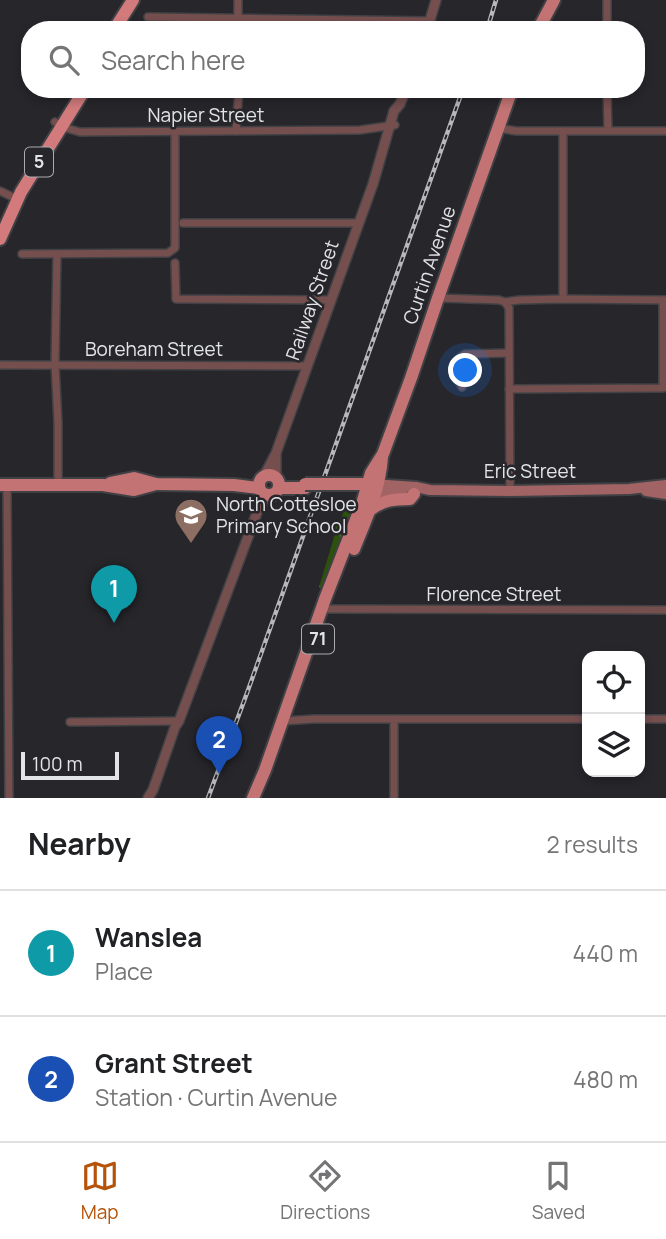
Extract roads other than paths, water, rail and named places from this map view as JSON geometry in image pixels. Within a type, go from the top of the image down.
[{"type":"highway","points":[[120,21],[133,2]]},
{"type":"highway","points":[[126,21],[133,2]]},
{"type":"highway","name":"5","points":[[59,125],[72,98]]},
{"type":"highway","name":"5","points":[[0,221],[9,196],[78,98]]},
{"type":"highway","name":"5","points":[[0,239],[9,196]]},
{"type":"main road","points":[[543,21],[554,0]]},
{"type":"main road","name":"Curtin Avenue","points":[[326,609],[369,511],[371,473],[383,454],[411,378],[509,98]]},
{"type":"main road","name":"Eric Street","points":[[2,485],[103,485],[134,490],[156,484],[342,486],[414,494],[430,490]]},
{"type":"main road","name":"Eric Street","points":[[372,489],[416,487],[430,490],[510,491],[629,489],[666,485]]},
{"type":"main road","name":"Curtin Avenue","points":[[259,798],[286,718],[372,489]]},
{"type":"main road","name":"Eric Street","points":[[629,489],[666,494]]},
{"type":"main road","points":[[369,511],[383,501],[410,499],[414,494]]},
{"type":"main road","name":"Curtin Avenue","points":[[253,798],[286,718]]},
{"type":"street","points":[[237,0],[237,19]]},
{"type":"street","points":[[430,21],[436,0]]},
{"type":"street","points":[[607,0],[607,21]]},
{"type":"street","points":[[148,17],[301,21]]},
{"type":"street","points":[[236,131],[238,98]]},
{"type":"street","name":"Railway Street","points":[[148,798],[268,485],[276,453],[381,159],[394,111],[402,98]]},
{"type":"street","points":[[607,98],[608,130]]},
{"type":"street","name":"Napier Street","points":[[59,125],[80,132],[391,128]]},
{"type":"street","points":[[498,128],[516,131],[666,131]]},
{"type":"street","points":[[563,131],[563,299]]},
{"type":"street","points":[[22,254],[168,253],[175,248],[175,132]]},
{"type":"street","points":[[183,223],[358,223]]},
{"type":"street","points":[[57,254],[55,364],[58,485]]},
{"type":"street","points":[[175,263],[176,299],[331,300]]},
{"type":"street","points":[[438,298],[499,300],[507,305]]},
{"type":"street","points":[[507,305],[519,300],[665,300],[663,388],[509,389]]},
{"type":"street","points":[[507,305],[510,491]]},
{"type":"street","points":[[462,387],[454,379],[458,358],[465,354],[509,354]]},
{"type":"street","name":"Boreham Street","points":[[0,365],[308,366]]},
{"type":"street","points":[[2,485],[9,798]]},
{"type":"street","name":"Florence Street","points":[[326,609],[666,610]]},
{"type":"street","points":[[286,718],[582,719]]},
{"type":"street","points":[[394,719],[394,798]]},
{"type":"street","points":[[645,719],[666,719]]},
{"type":"street","points":[[70,722],[179,721]]},
{"type":"street","name":"Railway Street","points":[[154,798],[181,730],[179,721]]},
{"type":"railway","points":[[490,21],[496,0]]},
{"type":"railway","points":[[208,798],[460,98]]},
{"type":"place","name":"North Cottesloe Primary School","points":[[191,545]]},
{"type":"place","name":"Wanslea","points":[[114,623]]},
{"type":"place","name":"Grant Street","points":[[219,774]]}]
